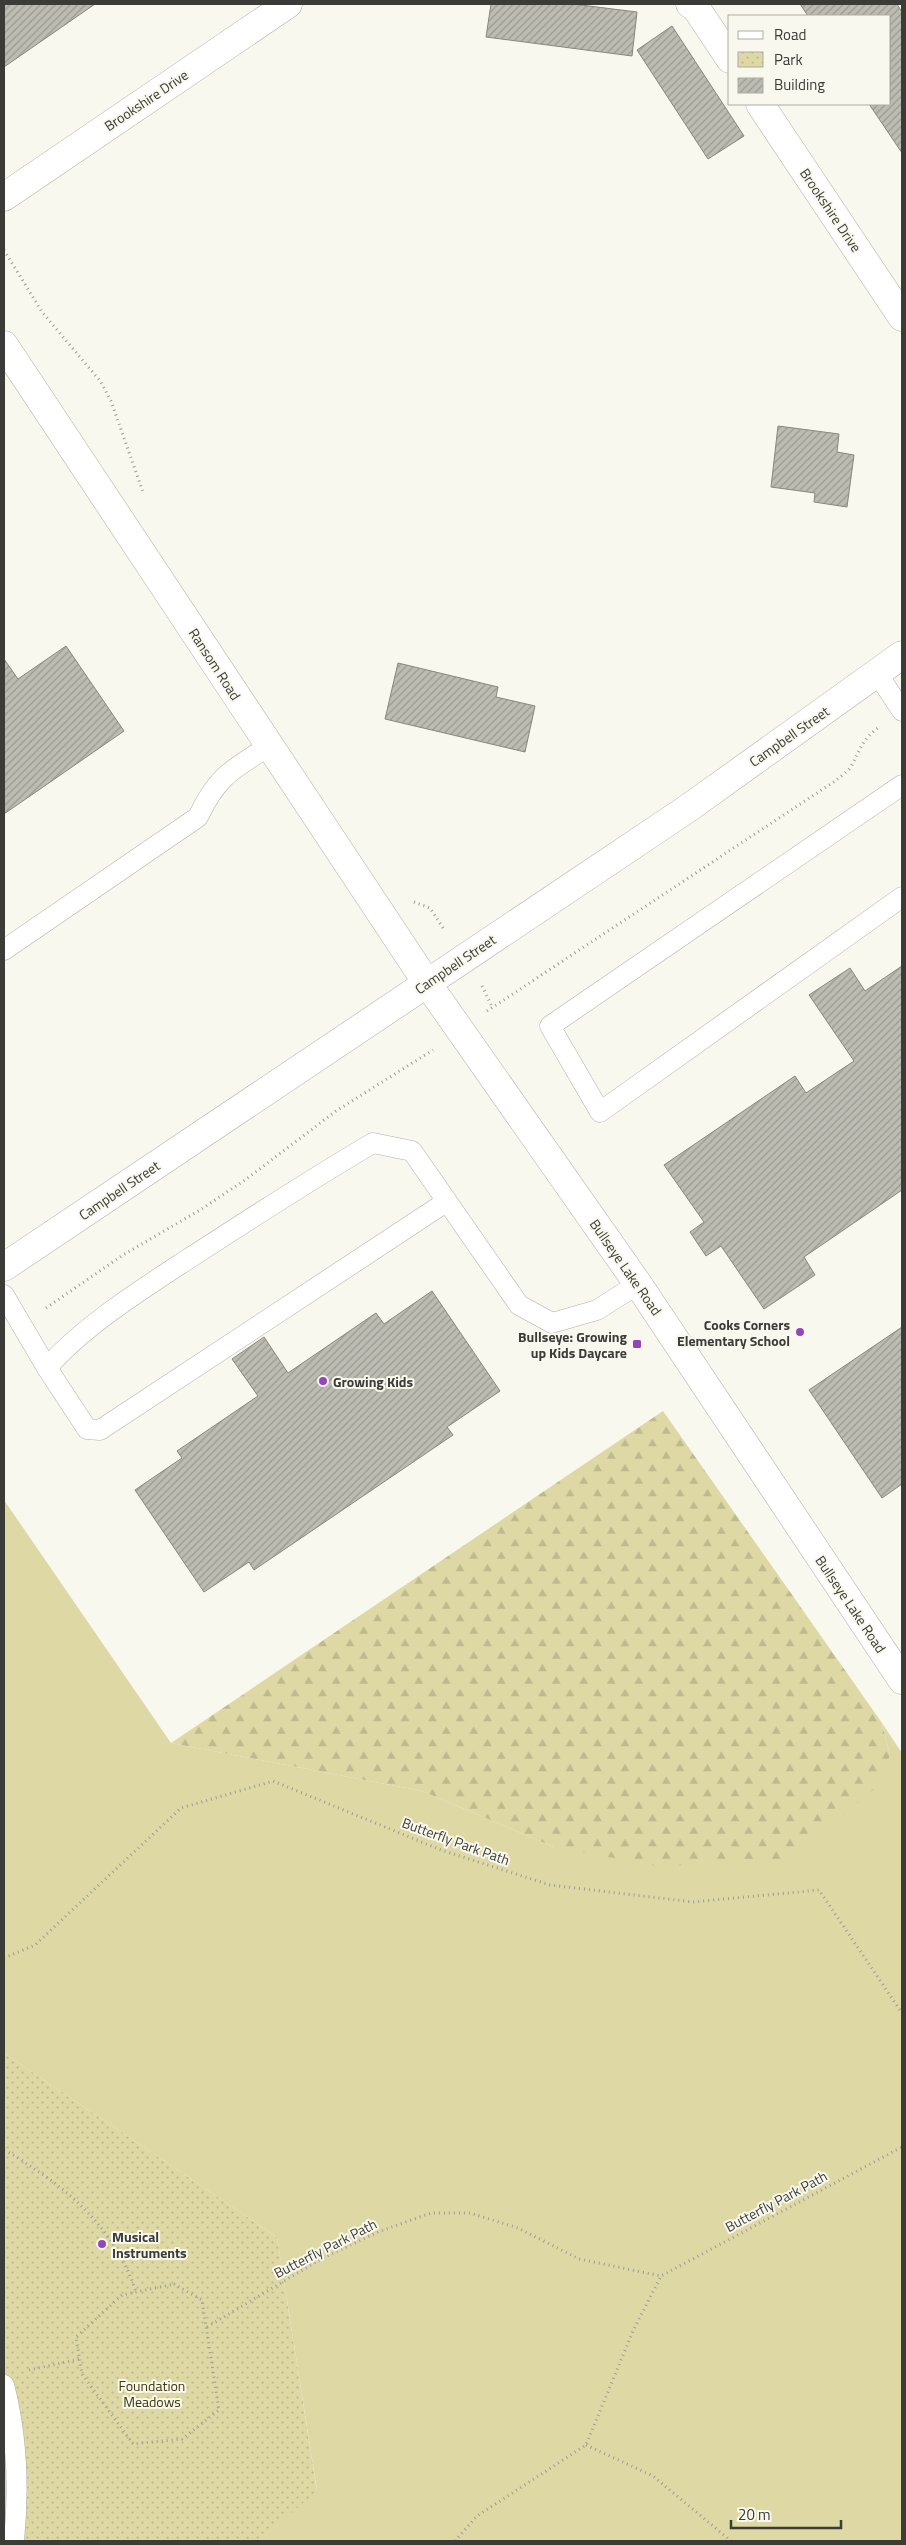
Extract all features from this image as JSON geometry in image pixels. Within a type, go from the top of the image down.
[{"type":"main road","name":"Brookshire Drive","points":[[4,197],[288,4]]},
{"type":"main road","points":[[690,4],[696,8],[728,56]]},
{"type":"main road","name":"Brookshire Drive","points":[[761,105],[902,317]]},
{"type":"main road","name":"Ransom Road","points":[[4,345],[426,983]]},
{"type":"main road","name":"Campbell Street","points":[[4,1267],[687,808],[902,655]]},
{"type":"main road","name":"Bullseye Lake Road","points":[[426,983],[638,1284],[902,1680]]},
{"type":"lane","points":[[877,673],[902,710]]},
{"type":"lane","points":[[4,950],[198,817],[209,793],[222,777],[269,746]]},
{"type":"lane","points":[[902,785],[550,1026],[600,1112],[902,897]]},
{"type":"lane","points":[[47,1368],[58,1355],[127,1300],[295,1189],[372,1143],[412,1151],[519,1305],[552,1323],[597,1310],[638,1284]]},
{"type":"lane","points":[[4,1295],[47,1368],[87,1429],[100,1430],[443,1196]]},
{"type":"lane","points":[[4,2385],[13,2434],[18,2507],[14,2541]]},
{"type":"path","points":[[4,250],[42,312],[101,382],[111,401],[144,494]]},
{"type":"path","points":[[414,901],[430,908],[484,989],[492,1008]]},
{"type":"path","name":"Butterfly Park Path","points":[[4,1958],[35,1944],[180,1808],[273,1781],[441,1850],[550,1885],[693,1902],[820,1890],[902,2013]]},
{"type":"path","name":"Butterfly Park Path","points":[[207,2327],[321,2259],[378,2232],[431,2213],[470,2213],[518,2228],[579,2259],[661,2276],[902,2147]]},
{"type":"path","points":[[4,2150],[51,2179],[84,2208],[112,2241],[129,2271],[136,2292]]},
{"type":"path","points":[[455,2541],[476,2516],[586,2445],[633,2331],[661,2276]]},
{"type":"path","points":[[174,2284],[202,2300],[207,2327],[219,2410],[182,2439],[133,2444],[82,2374],[76,2337],[122,2295],[174,2284]]},
{"type":"path","points":[[23,2372],[80,2359]]},
{"type":"path","points":[[586,2445],[653,2476],[731,2541]]},
{"type":"green space","points":[[663,1411],[882,1723],[890,1755],[877,1786],[812,1843],[780,1862],[657,1866],[554,1847],[422,1791],[171,1743]]},
{"type":"green space","points":[[4,1500],[171,1743],[422,1791],[554,1847],[890,1755],[882,1723],[902,1753],[902,2541],[259,2541],[317,2490],[277,2237],[4,2053]]},
{"type":"green space","name":"Foundation Meadows","points":[[4,2053],[277,2237],[317,2491],[259,2541],[4,2541]]},
{"type":"building","points":[[4,4],[95,4],[4,67]]},
{"type":"building","points":[[491,4],[573,4],[637,12],[632,56],[486,37]]},
{"type":"building","points":[[800,4],[897,4],[902,12],[902,153],[870,105],[891,105],[891,15],[807,15]]},
{"type":"building","points":[[672,26],[744,136],[708,159],[637,50]]},
{"type":"building","points":[[778,426],[839,434],[837,452],[854,455],[847,507],[814,502],[815,493],[771,487]]},
{"type":"building","points":[[66,646],[124,731],[4,814],[4,659],[18,679]]},
{"type":"building","points":[[398,663],[498,687],[496,697],[535,706],[525,752],[385,719]]},
{"type":"building","name":"Cooks Corners Elementary School","points":[[902,966],[902,1190],[804,1257],[815,1275],[764,1309],[721,1246],[706,1256],[690,1232],[704,1222],[664,1165],[795,1076],[806,1093],[854,1061],[809,995],[850,968],[865,991]]},
{"type":"building","name":"Growing Kids","points":[[432,1291],[500,1391],[447,1427],[453,1435],[254,1570],[249,1562],[204,1592],[135,1490],[182,1458],[177,1451],[258,1396],[232,1359],[264,1337],[288,1373],[376,1313],[384,1324]]},
{"type":"building","points":[[902,1327],[902,1484],[882,1498],[809,1390]]},
{"type":"place","name":"Cooks Corners Elementary School","points":[[800,1332]]},
{"type":"place","name":"Bullseye: Growing up Kids Daycare","points":[[637,1344]]},
{"type":"place","name":"Growing Kids","points":[[323,1381]]},
{"type":"place","name":"Musical Instruments","points":[[102,2244]]}]
